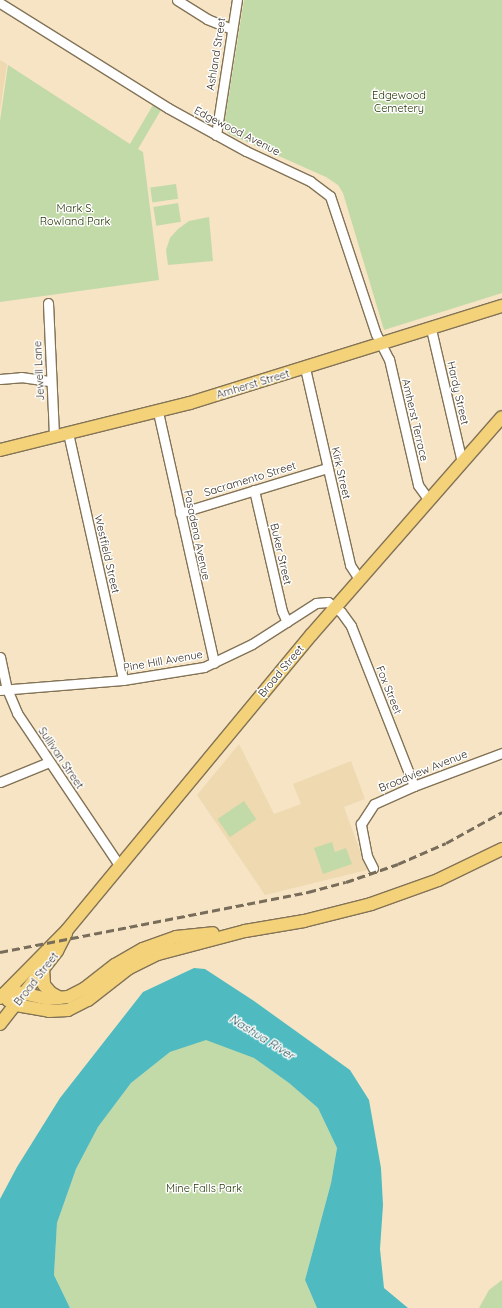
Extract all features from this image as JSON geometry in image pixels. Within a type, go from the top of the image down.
[{"type":"main road","name":"Amherst Street","points":[[0,450],[158,412],[305,368],[502,306]]},
{"type":"main road","name":"Broad Street","points":[[5,994],[67,930],[119,865],[335,606],[502,417]]},
{"type":"main road","points":[[245,931],[189,935],[155,944],[120,961],[81,992],[62,998],[48,999],[24,994],[5,994],[8,1000],[16,1005],[49,1012],[68,1010],[88,1000],[129,968],[152,956],[245,931],[322,917],[388,899],[453,873],[502,849]]},
{"type":"main road","name":"Broad Street","points":[[0,1024],[61,946],[67,930]]},
{"type":"main road","points":[[43,969],[44,985],[51,993],[62,998]]},
{"type":"street","points":[[177,0],[207,18],[232,29]]},
{"type":"street","name":"Ashland Street","points":[[216,135],[237,0]]},
{"type":"street","name":"Edgewood Avenue","points":[[0,3],[168,108],[216,135],[310,181],[330,196],[382,344]]},
{"type":"street","name":"Jewell Lane","points":[[48,303],[54,437]]},
{"type":"street","name":"Hardy Street","points":[[431,329],[462,462]]},
{"type":"street","name":"Amherst Terrace","points":[[382,344],[389,359],[418,485],[429,500]]},
{"type":"street","name":"Kirk Street","points":[[305,368],[350,565],[359,579]]},
{"type":"street","points":[[0,379],[21,377],[52,381]]},
{"type":"street","name":"Pasadena Avenue","points":[[158,412],[214,663]]},
{"type":"street","name":"Westfield Street","points":[[68,433],[123,680]]},
{"type":"street","name":"Sacramento Street","points":[[180,513],[327,468]]},
{"type":"street","name":"Buker Street","points":[[254,490],[282,611],[287,622]]},
{"type":"street","name":"Pine Hill Avenue","points":[[4,690],[123,680],[195,669],[214,663],[252,644],[318,602],[328,602],[335,606]]},
{"type":"street","name":"Fox Street","points":[[335,606],[350,626],[414,786]]},
{"type":"street","name":"Sullivan Street","points":[[0,657],[4,690],[17,713],[119,865]]},
{"type":"street","name":"Broadview Avenue","points":[[373,868],[362,834],[361,824],[366,814],[374,804],[414,786],[502,753]]},
{"type":"street","points":[[0,782],[49,762]]},
{"type":"shaded area","points":[[0,60],[7,64],[0,111]]},
{"type":"shaded area","points":[[239,744],[274,814],[301,804],[293,784],[351,761],[365,799],[344,807],[367,870],[265,895],[197,795]]},
{"type":"green space","name":"Edgewood Cemetery","points":[[244,0],[502,0],[502,293],[384,330],[343,193],[338,185],[326,177],[229,134],[224,126]]},
{"type":"green space","name":"Mark S. Rowland Park","points":[[8,65],[130,144],[153,105],[161,110],[138,149],[143,152],[159,280],[0,302],[0,121]]},
{"type":"green space","points":[[176,184],[178,199],[152,202],[150,188]]},
{"type":"green space","points":[[178,203],[181,222],[156,226],[153,207]]},
{"type":"green space","points":[[209,217],[213,261],[168,265],[166,250],[170,238],[178,229],[189,221]]},
{"type":"green space","points":[[244,801],[256,819],[230,837],[217,819]]},
{"type":"green space","points":[[332,842],[335,852],[346,848],[352,864],[323,874],[314,848]]},
{"type":"green space","name":"Mine Falls Park","points":[[206,1039],[254,1058],[289,1083],[318,1108],[337,1148],[331,1183],[305,1280],[317,1308],[70,1308],[54,1275],[57,1223],[76,1169],[98,1127],[131,1083],[170,1052]]},
{"type":"green space","points":[[502,1280],[502,1308],[479,1308],[489,1290]]},
{"type":"water","name":"Nashua River","points":[[194,968],[205,969],[254,1001],[350,1070],[369,1100],[381,1168],[383,1205],[380,1249],[384,1288],[408,1308],[317,1308],[305,1280],[331,1183],[337,1148],[318,1108],[289,1083],[254,1058],[206,1040],[170,1052],[131,1083],[98,1127],[76,1169],[57,1223],[54,1275],[70,1308],[0,1308],[0,1199],[17,1167],[60,1098],[143,992]]},
{"type":"railway","points":[[0,952],[308,892],[346,882],[398,864],[446,843],[502,812]]}]
